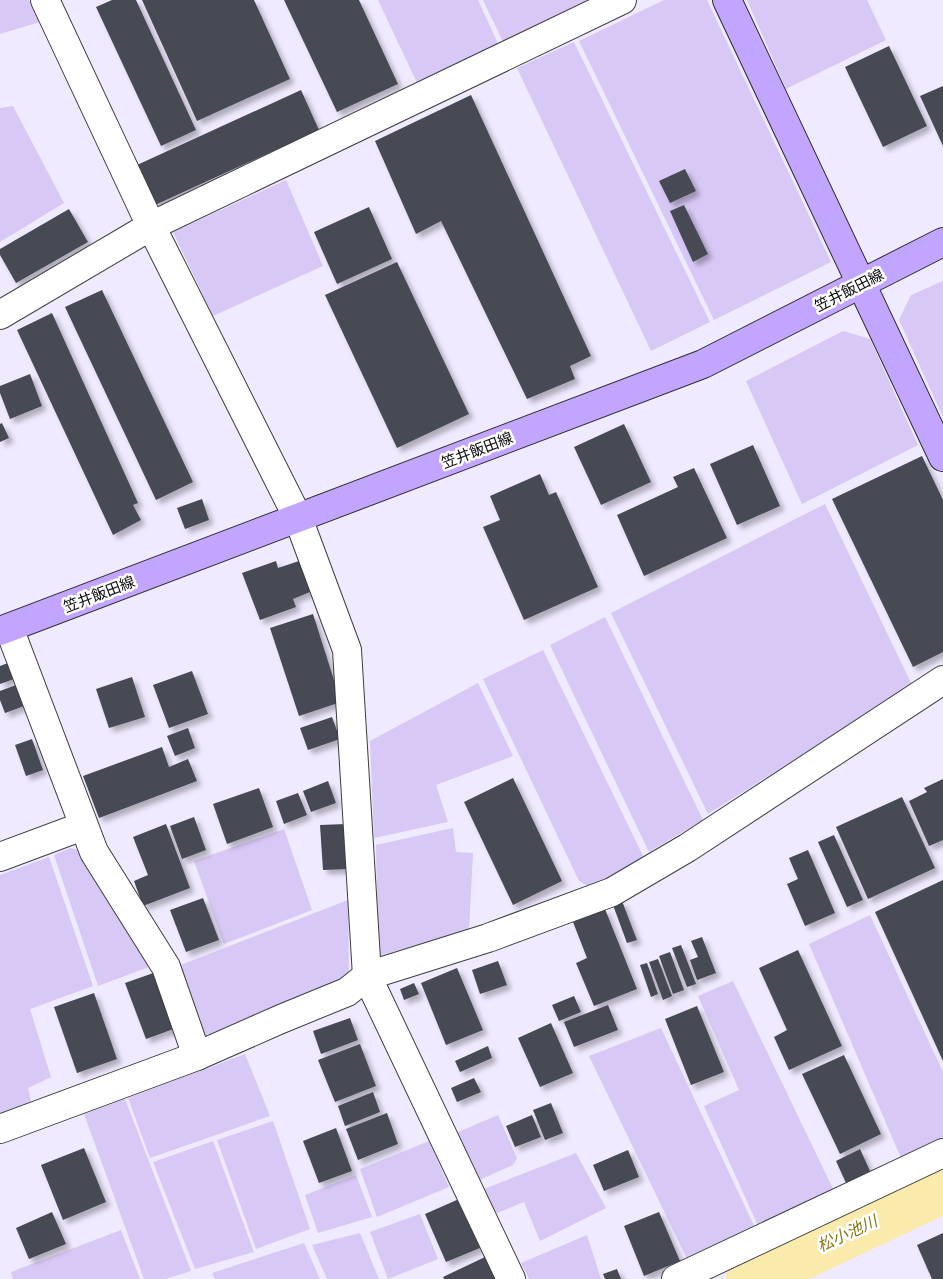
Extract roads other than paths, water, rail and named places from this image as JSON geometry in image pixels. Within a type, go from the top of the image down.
[{"type":"main road","points":[[726,0],[943,456]]},
{"type":"main road","name":"笠井飯田線","points":[[4,629],[703,364],[943,242]]},
{"type":"street","points":[[45,0],[151,226],[298,518],[347,650],[367,976],[511,1279]]},
{"type":"street","points":[[0,315],[151,226],[622,0]]},
{"type":"street","points":[[4,629],[94,852],[166,966],[198,1056]]},
{"type":"street","points":[[0,1130],[198,1056],[281,1018],[347,992],[367,976],[488,938],[612,892],[687,848],[943,680]]},
{"type":"street","points":[[0,857],[84,826]]},
{"type":"street","points":[[676,1279],[943,1153]]},
{"type":"waterway","name":"松小池川","points":[[751,1279],[943,1188]]}]
